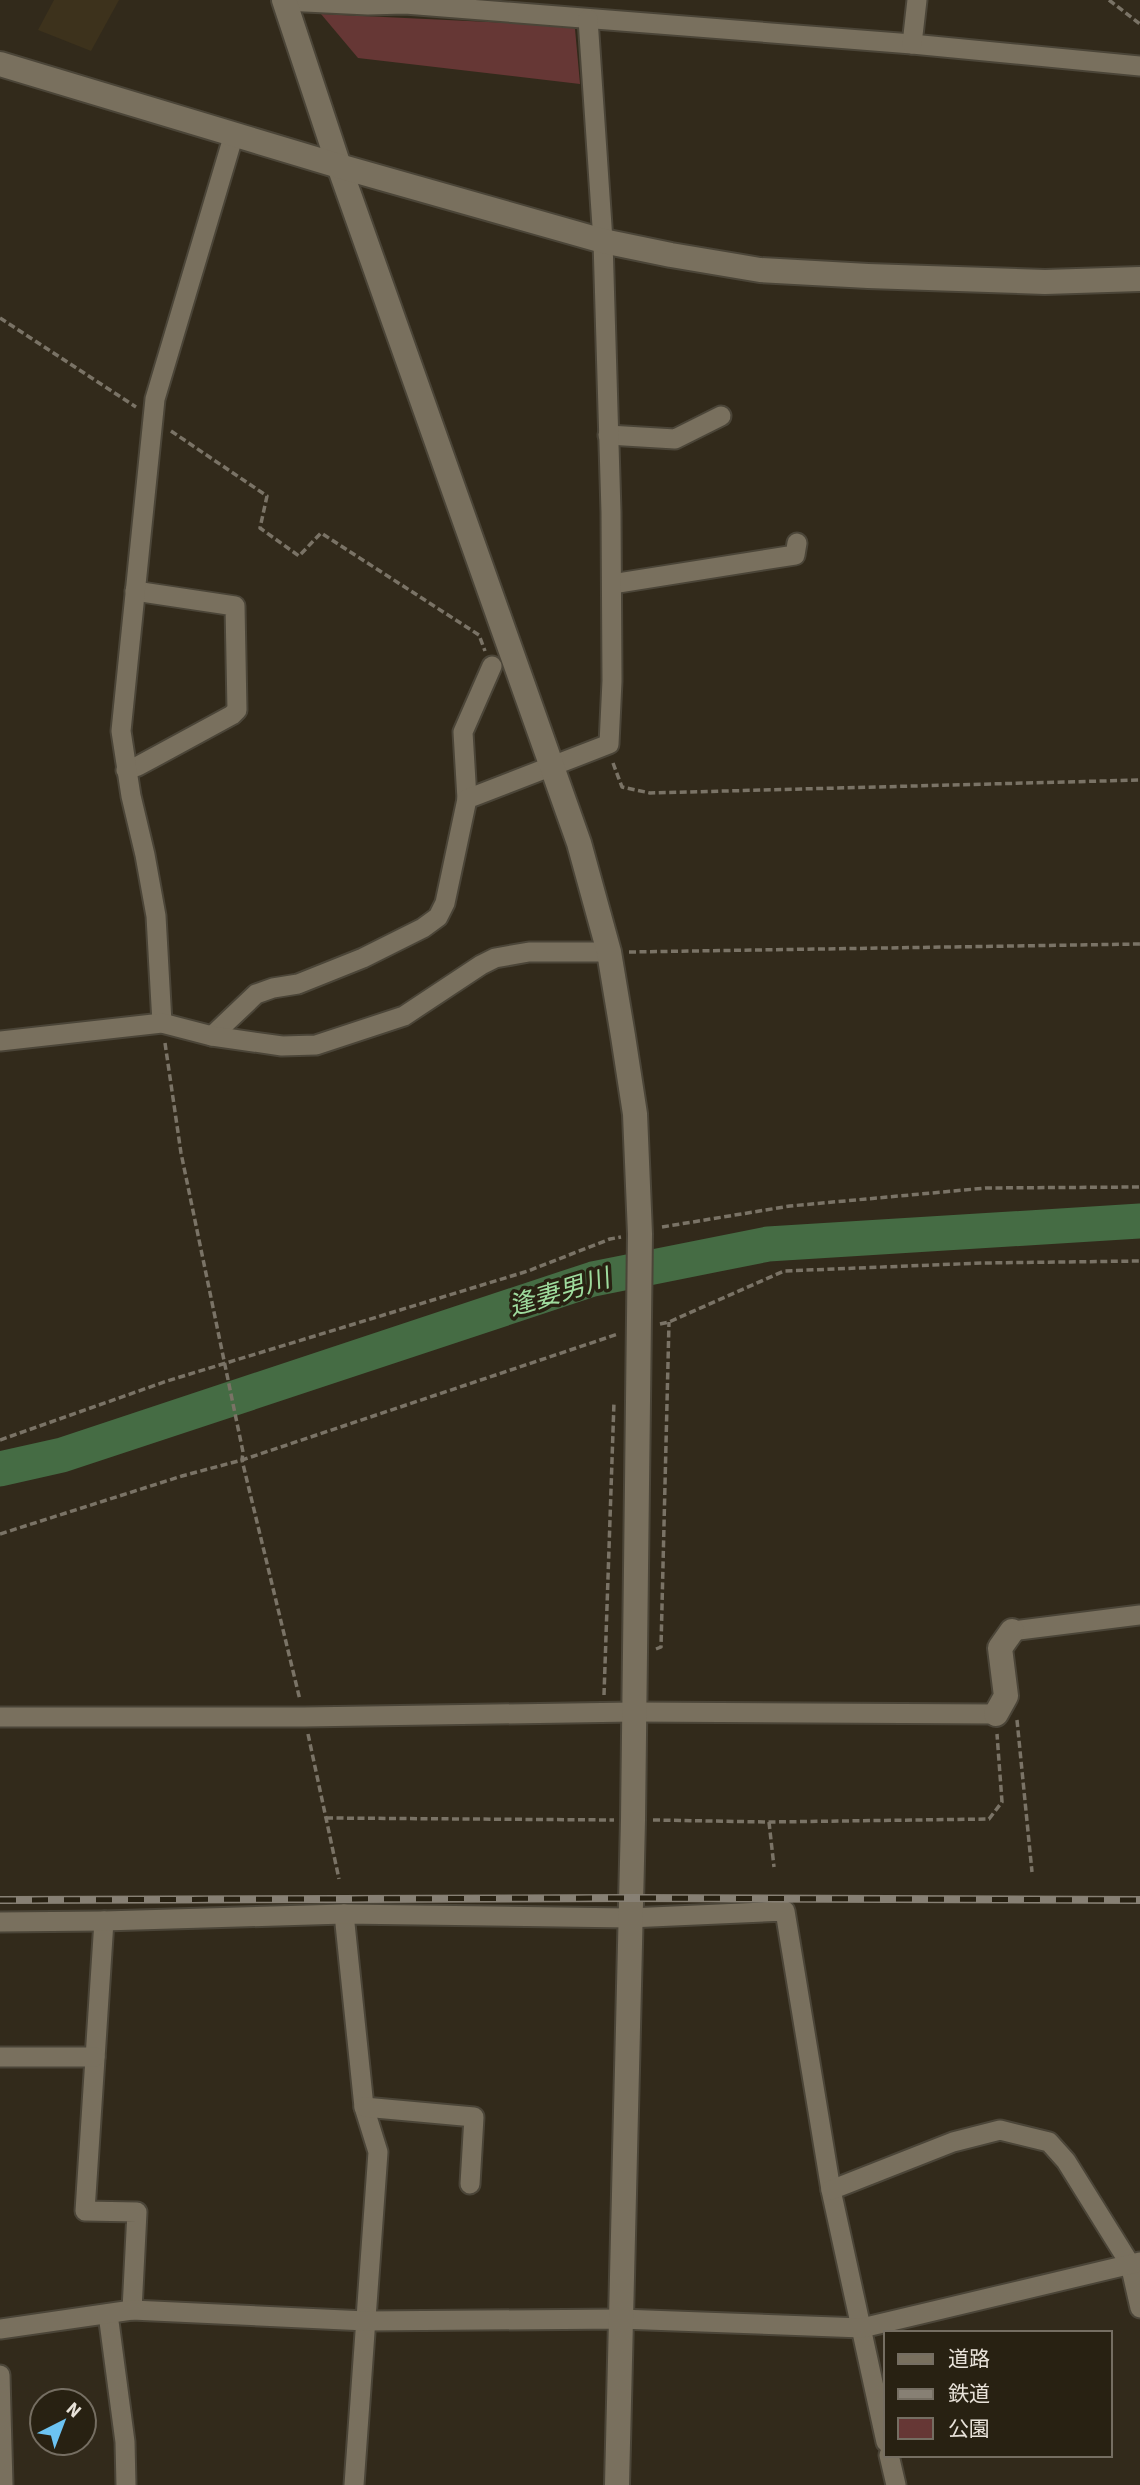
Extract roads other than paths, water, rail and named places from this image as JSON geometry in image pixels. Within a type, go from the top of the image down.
[{"type":"street","points":[[617,2485],[633,1820],[640,1234],[635,1114],[609,952],[579,843],[339,166],[284,0],[368,5],[405,4],[912,44],[1140,66]]},
{"type":"street","points":[[912,44],[916,0]]},
{"type":"street","points":[[467,799],[609,744],[612,584],[603,241],[588,19]]},
{"type":"street","points":[[0,64],[339,166],[603,241],[760,270],[1045,282],[1140,279]]},
{"type":"street","points":[[162,1023],[156,916],[131,796],[121,731],[155,399],[234,134]]},
{"type":"street","points":[[608,435],[674,439],[721,416]]},
{"type":"street","points":[[612,584],[795,555],[797,543]]},
{"type":"street","points":[[127,770],[237,710],[235,606],[135,591]]},
{"type":"street","points":[[212,1035],[256,994],[298,984],[363,958],[423,928],[438,917],[445,903],[467,799],[463,732],[492,666]]},
{"type":"street","points":[[0,1041],[162,1023],[212,1035],[282,1046],[316,1045],[404,1016],[481,964],[495,958],[529,952],[609,952]]},
{"type":"street","points":[[0,1717],[604,1714],[1001,1705],[1000,1648],[1012,1631],[1140,1615]]},
{"type":"street","points":[[0,1922],[344,1914],[629,1918],[785,1911],[831,2190],[884,2432]]},
{"type":"street","points":[[344,1914],[364,2108],[378,2152],[354,2485]]},
{"type":"street","points":[[104,1921],[85,2211],[137,2213],[132,2310]]},
{"type":"street","points":[[0,2057],[95,2057]]},
{"type":"street","points":[[364,2108],[474,2117],[470,2184]]},
{"type":"street","points":[[831,2190],[954,2142],[1000,2130],[1049,2142],[1066,2161],[1135,2263],[1140,2308]]},
{"type":"street","points":[[0,2329],[132,2310],[366,2321],[621,2319],[862,2328],[1135,2263]]},
{"type":"street","points":[[108,2314],[125,2442],[126,2485]]},
{"type":"street","points":[[0,2375],[3,2485]]},
{"type":"street","points":[[889,2457],[896,2485]]},
{"type":"waterway","name":"逢妻男川","points":[[0,1469],[62,1455],[593,1279],[768,1244],[1140,1221]]},
{"type":"railway","points":[[0,1900],[1140,1900]]}]
